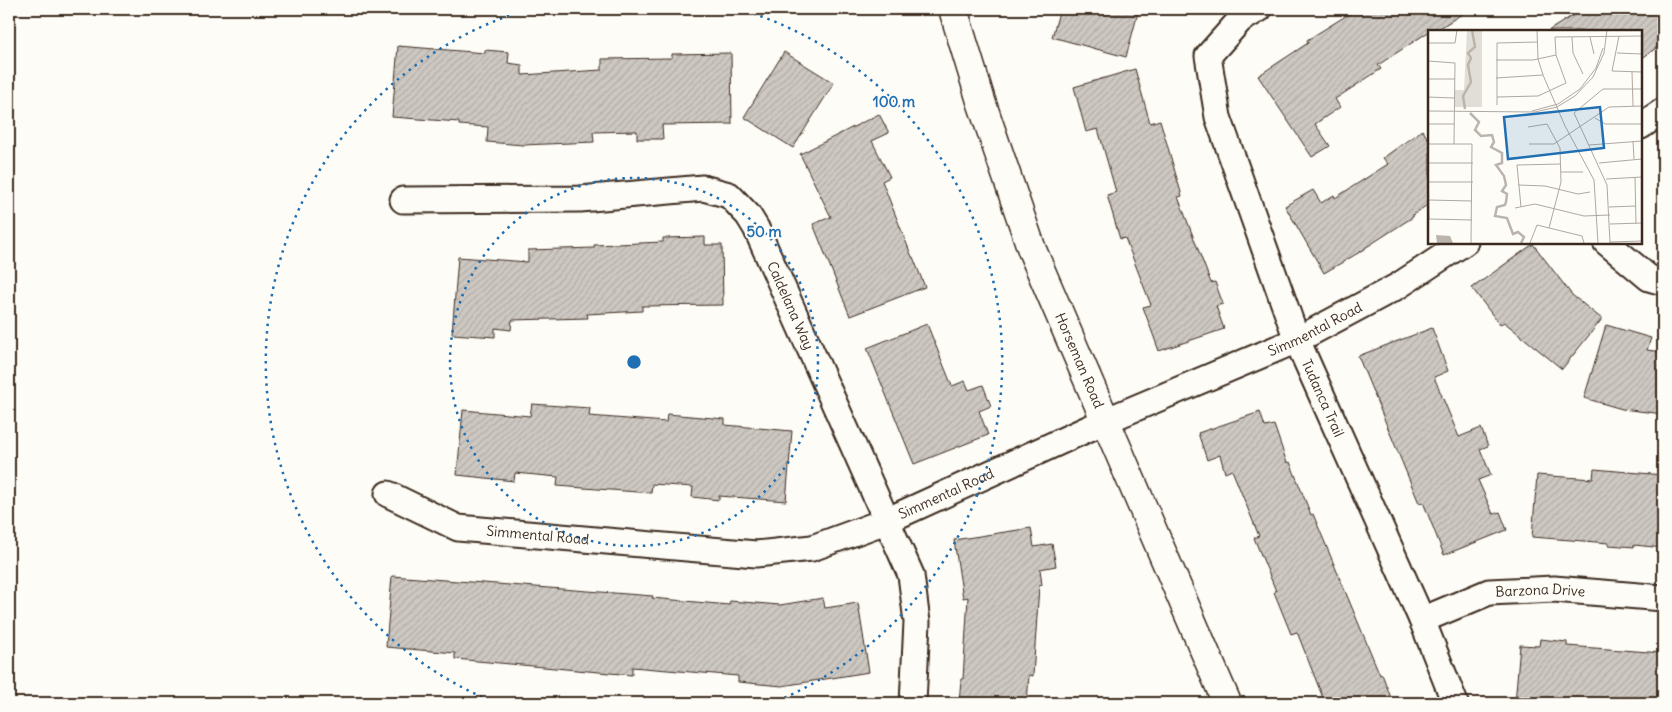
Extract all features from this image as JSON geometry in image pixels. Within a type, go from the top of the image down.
[{"type":"street","name":"Horseman Road","points":[[953,9],[981,101],[1032,250],[1227,703]]},
{"type":"street","name":"Tudanca Trail","points":[[1259,9],[1240,20],[1208,56],[1218,117],[1297,340],[1422,620],[1455,703]]},
{"type":"street","points":[[1642,125],[1663,111]]},
{"type":"street","name":"Caldelana Way","points":[[403,200],[580,199],[702,188],[729,195],[748,215],[756,228],[911,575],[917,622],[912,703]]},
{"type":"street","name":"Simmental Road","points":[[388,494],[458,528],[756,554],[812,548],[886,521],[1105,421],[1297,340],[1398,286],[1462,244]]},
{"type":"street","points":[[1608,244],[1650,278],[1663,282]]},
{"type":"street","name":"Barzona Drive","points":[[1422,620],[1489,592],[1554,589],[1663,598]]},
{"type":"building","points":[[1060,9],[1139,9],[1126,57],[1052,37]]},
{"type":"building","points":[[1357,9],[1470,9],[1437,30],[1428,30],[1428,32],[1378,65],[1381,69],[1335,99],[1340,107],[1315,124],[1330,146],[1312,157],[1258,76],[1308,43],[1307,40]]},
{"type":"building","points":[[1583,9],[1663,9],[1663,43],[1642,58],[1642,30],[1550,30]]},
{"type":"building","points":[[398,46],[485,53],[485,50],[509,52],[508,63],[522,65],[522,75],[602,70],[602,59],[672,58],[672,54],[731,53],[732,124],[662,125],[663,139],[637,139],[637,131],[593,132],[594,142],[523,145],[487,142],[488,127],[459,125],[459,122],[392,117]]},
{"type":"building","points":[[784,52],[834,83],[793,148],[744,117]]},
{"type":"building","points":[[1135,69],[1150,123],[1160,120],[1182,196],[1178,197],[1211,283],[1215,282],[1223,304],[1216,306],[1224,329],[1159,351],[1143,307],[1151,305],[1125,238],[1120,239],[1107,195],[1116,192],[1098,129],[1086,132],[1074,87]]},
{"type":"building","points":[[879,114],[889,133],[872,141],[890,177],[882,181],[925,287],[850,316],[813,224],[831,217],[800,154]]},
{"type":"building","points":[[1422,130],[1428,138],[1428,204],[1413,215],[1413,217],[1365,249],[1324,273],[1285,206],[1313,190],[1321,203],[1334,195],[1335,198],[1388,164],[1383,158]]},
{"type":"building","points":[[705,237],[705,245],[722,245],[723,305],[642,306],[642,311],[587,314],[588,318],[512,320],[511,330],[495,328],[495,337],[452,334],[458,257],[528,262],[528,250],[594,248],[594,245],[663,242],[663,238]]},
{"type":"building","points":[[1533,244],[1572,295],[1602,319],[1562,369],[1504,322],[1500,325],[1472,288]]},
{"type":"building","points":[[927,324],[952,386],[965,381],[969,390],[983,385],[991,406],[979,411],[988,435],[914,464],[867,348]]},
{"type":"building","points":[[1606,325],[1651,338],[1647,350],[1663,352],[1663,414],[1622,409],[1584,398]]},
{"type":"building","points":[[1432,328],[1448,371],[1434,377],[1459,437],[1481,428],[1488,446],[1480,449],[1491,475],[1478,480],[1493,514],[1500,512],[1507,530],[1444,555],[1423,502],[1419,503],[1358,356]]},
{"type":"building","points":[[532,404],[590,408],[589,416],[666,422],[667,414],[725,419],[725,425],[792,431],[786,501],[719,496],[719,500],[692,497],[693,487],[652,484],[651,493],[557,486],[558,477],[515,473],[514,481],[457,475],[463,410],[530,416]]},
{"type":"building","points":[[1260,412],[1265,427],[1274,425],[1287,463],[1290,462],[1311,515],[1313,514],[1393,703],[1325,703],[1297,632],[1291,634],[1274,592],[1276,591],[1254,538],[1259,536],[1232,470],[1225,473],[1220,455],[1207,460],[1198,433]]},
{"type":"building","points":[[1594,469],[1663,475],[1663,548],[1609,545],[1609,543],[1532,537],[1537,475],[1593,479]]},
{"type":"building","points":[[1031,528],[1034,547],[1052,544],[1056,566],[1040,569],[1042,585],[1039,586],[1033,676],[1029,675],[1027,703],[959,703],[961,679],[963,679],[968,597],[963,598],[954,540]]},
{"type":"building","points":[[392,576],[653,596],[652,598],[729,605],[730,601],[780,605],[823,598],[825,608],[858,603],[869,672],[782,686],[738,682],[738,676],[632,667],[632,675],[455,659],[455,653],[386,647]]},
{"type":"building","points":[[1540,639],[1567,642],[1567,646],[1663,653],[1663,703],[1515,703],[1520,645],[1539,646]]}]
